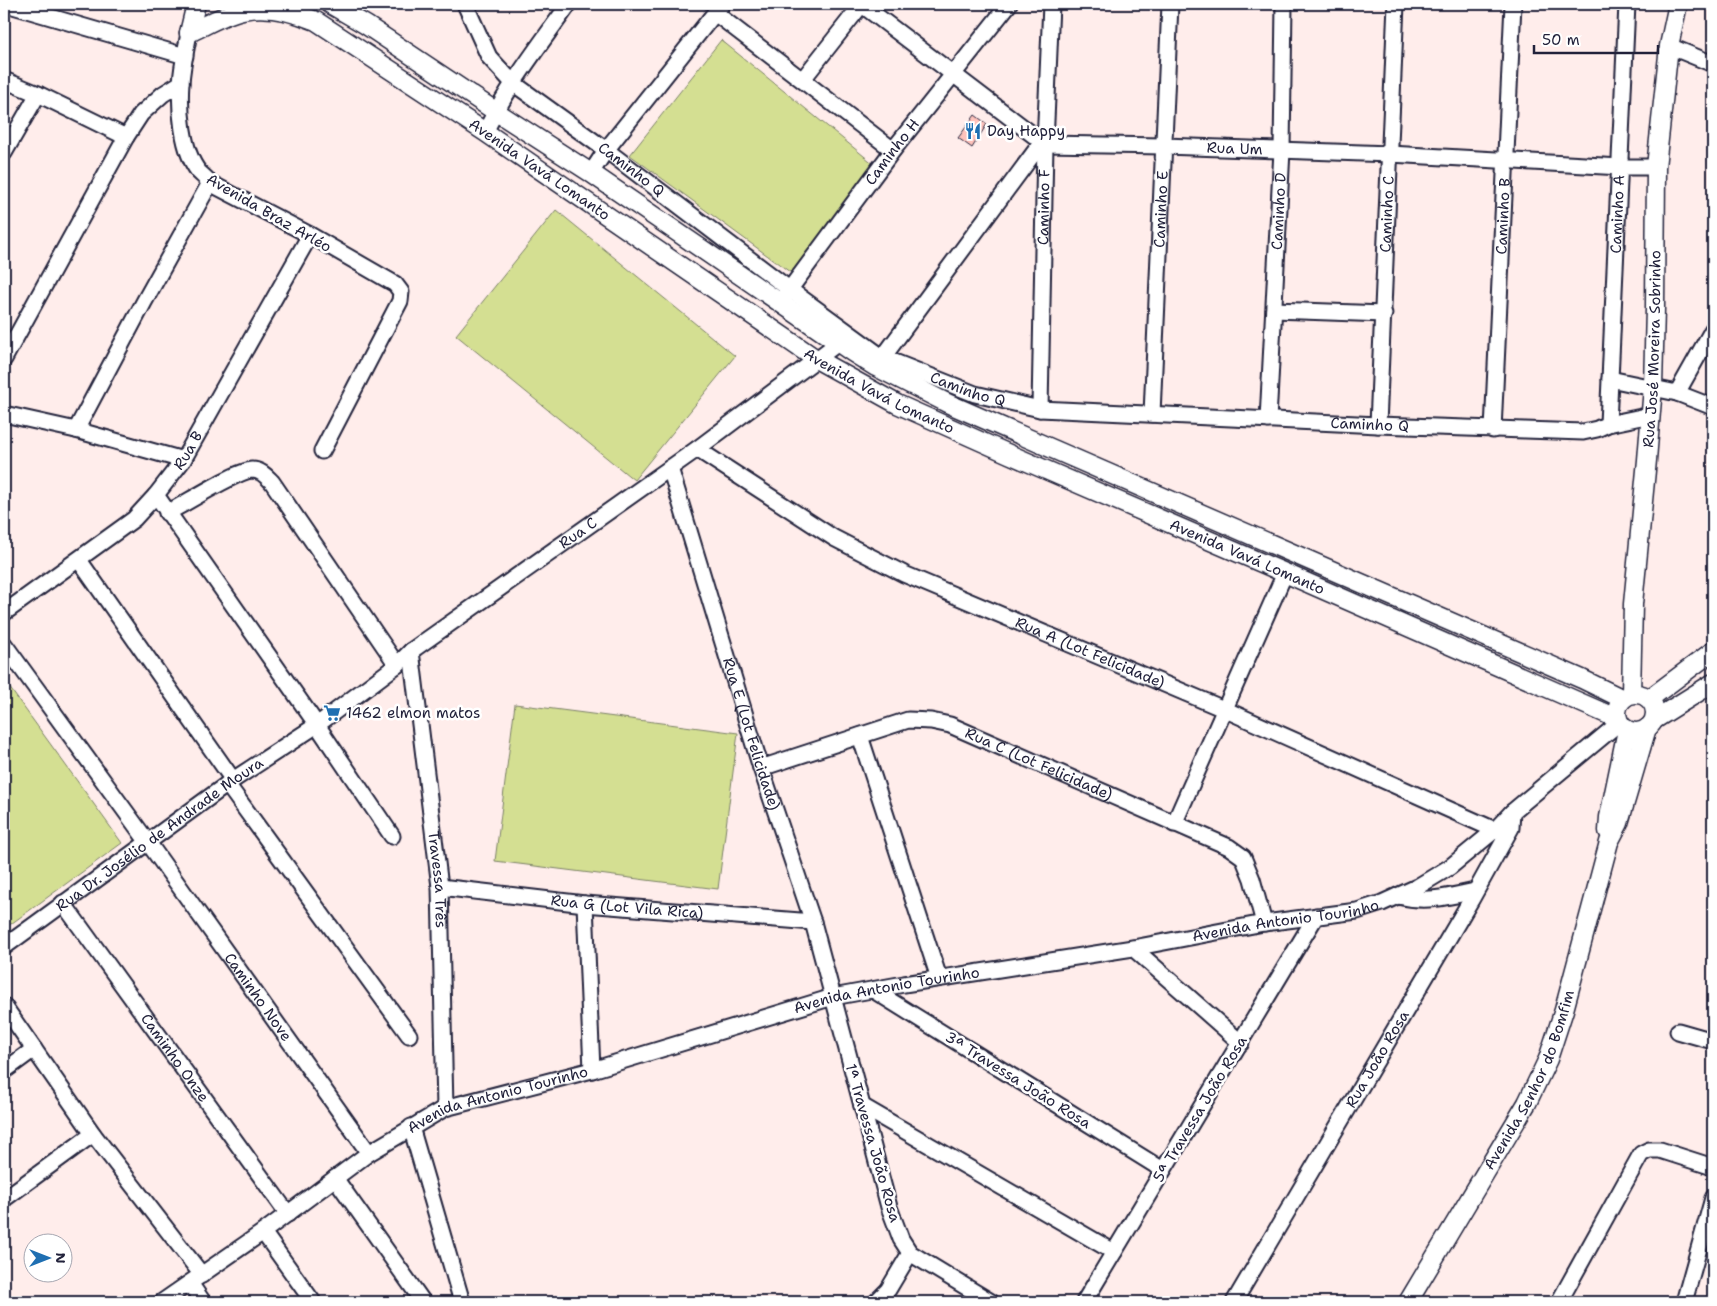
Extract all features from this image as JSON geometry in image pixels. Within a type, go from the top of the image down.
[{"type":"street","points":[[6,4],[185,56]]},
{"type":"street","points":[[189,34],[196,4]]},
{"type":"street","name":"Avenida Vavá Lomanto","points":[[330,4],[366,25],[495,111],[785,296],[838,343],[879,362],[955,406],[1627,697]]},
{"type":"street","name":"Caminho Q","points":[[465,4],[489,57],[513,83],[606,150],[785,296],[879,362],[974,394],[1040,409],[1493,430],[1583,432],[1608,424],[1651,415]]},
{"type":"street","points":[[485,132],[495,111],[513,83],[569,4]]},
{"type":"street","points":[[803,80],[861,4],[1043,143],[879,362]]},
{"type":"street","name":"Caminho H","points":[[785,296],[893,150],[1009,4]]},
{"type":"street","name":"Caminho F","points":[[1040,409],[1043,143],[1051,4]]},
{"type":"street","name":"Caminho E","points":[[1152,414],[1170,4]]},
{"type":"street","name":"Caminho D","points":[[1268,420],[1282,150],[1284,4]]},
{"type":"street","name":"Caminho C","points":[[1378,425],[1396,4]]},
{"type":"street","name":"Caminho B","points":[[1493,430],[1513,4]]},
{"type":"street","name":"Caminho A","points":[[1608,424],[1627,4]]},
{"type":"street","name":"Rua José Moreira Sobrinho","points":[[1627,697],[1633,604],[1651,415],[1655,308],[1656,167],[1669,46],[1678,4]]},
{"type":"street","name":"Avenida Vavá Lomanto","points":[[189,34],[220,18],[244,10],[264,8],[298,13],[316,21],[485,132],[816,359],[897,404],[1017,458],[1285,572],[1621,724]]},
{"type":"street","points":[[591,173],[606,150],[718,8],[803,80],[893,150]]},
{"type":"street","name":"Avenida Braz Arléo","points":[[189,34],[181,83],[182,114],[186,144],[195,166],[210,183],[310,235],[395,284],[402,296],[322,450]]},
{"type":"street","points":[[1669,46],[1713,64]]},
{"type":"street","points":[[4,80],[38,94],[126,137]]},
{"type":"street","points":[[4,359],[126,137],[141,114],[163,94],[181,83]]},
{"type":"street","points":[[4,153],[38,94]]},
{"type":"street","name":"Rua Um","points":[[1043,143],[1390,154],[1620,167],[1656,167]]},
{"type":"street","points":[[76,430],[210,183]]},
{"type":"street","name":"Rua B","points":[[4,613],[134,519],[156,496],[182,460],[310,235]]},
{"type":"street","points":[[1274,310],[1384,314]]},
{"type":"street","points":[[1677,393],[1713,329]]},
{"type":"street","name":"Rua C","points":[[317,725],[412,652],[697,449],[838,343]]},
{"type":"street","points":[[1610,379],[1677,393],[1713,407]]},
{"type":"street","points":[[4,414],[76,430],[182,460]]},
{"type":"street","name":"Rua A (Lot Felicidade)","points":[[697,449],[834,538],[904,574],[1226,710],[1495,830]]},
{"type":"street","name":"Rua E (Lot Felicidade)","points":[[670,468],[762,768],[813,922],[834,997]]},
{"type":"street","points":[[167,513],[238,475],[252,470],[262,472],[272,482],[397,665]]},
{"type":"street","points":[[156,496],[317,725],[392,836]]},
{"type":"street","points":[[79,560],[230,782],[409,1035]]},
{"type":"street","points":[[1174,824],[1226,710],[1285,572]]},
{"type":"street","name":"Caminho Nove","points":[[4,644],[148,841],[369,1153]]},
{"type":"street","points":[[1649,699],[1713,651]]},
{"type":"street","name":"Travessa Três","points":[[412,652],[440,887],[445,1108]]},
{"type":"street","points":[[1650,724],[1655,712],[1653,705],[1649,699],[1641,694],[1627,697],[1618,708],[1621,724],[1634,732],[1641,732],[1650,724],[1713,683]]},
{"type":"street","name":"Rua C (Lot Felicidade)","points":[[762,768],[908,720],[931,720],[950,725],[1174,824],[1229,846],[1243,857],[1252,879],[1264,923]]},
{"type":"street","name":"Avenida Antonio Tourinho","points":[[162,1302],[263,1232],[369,1153],[445,1108],[592,1070],[834,997],[939,978],[1133,948],[1264,923],[1357,911],[1382,903],[1417,887],[1450,867],[1495,830],[1512,812],[1621,724]]},
{"type":"street","name":"Avenida Senhor do Bomfim","points":[[1609,842],[1609,817],[1621,724]]},
{"type":"street","name":"Avenida Senhor do Bomfim","points":[[1408,1302],[1527,1103],[1548,1060],[1564,1010],[1609,842],[1621,817],[1650,724]]},
{"type":"street","name":"Rua Dr. Josélio de Andrade Moura","points":[[4,947],[230,782],[317,725]]},
{"type":"street","points":[[860,736],[939,978]]},
{"type":"street","name":"Rua João Rosa","points":[[1234,1302],[1511,828],[1512,812]]},
{"type":"street","name":"Rua G (Lot Vila Rica)","points":[[440,887],[585,904],[813,922]]},
{"type":"street","points":[[1398,896],[1415,900],[1431,899],[1475,891]]},
{"type":"street","name":"Caminho Onze","points":[[63,903],[288,1214]]},
{"type":"street","points":[[585,904],[592,1070]]},
{"type":"street","name":"5ª Travessa João Rosa","points":[[1084,1302],[1316,916]]},
{"type":"street","points":[[1133,948],[1241,1043]]},
{"type":"street","name":"3ª Travessa João Rosa","points":[[873,990],[1163,1170]]},
{"type":"street","name":"1ª Travessa João Rosa","points":[[834,997],[888,1207],[901,1239],[910,1254]]},
{"type":"street","points":[[4,1006],[196,1279],[203,1302]]},
{"type":"street","points":[[1678,1031],[1713,1041]]},
{"type":"street","points":[[4,1071],[34,1049]]},
{"type":"street","points":[[862,1106],[1114,1252]]},
{"type":"street","points":[[412,1127],[462,1302]]},
{"type":"street","points":[[4,1200],[93,1134]]},
{"type":"street","points":[[1559,1302],[1641,1154],[1649,1150],[1660,1150],[1713,1167]]},
{"type":"street","points":[[335,1178],[423,1302]]},
{"type":"street","points":[[1684,1302],[1713,1198]]},
{"type":"street","points":[[263,1232],[313,1302]]},
{"type":"street","points":[[876,1302],[888,1290],[910,1254],[991,1302]]},
{"type":"green space","points":[[721,40],[875,165],[794,275],[630,155]]},
{"type":"green space","points":[[556,210],[735,356],[634,480],[456,335]]},
{"type":"green space","points":[[4,680],[122,843],[4,929]]},
{"type":"green space","points":[[515,704],[738,733],[718,889],[495,861]]},
{"type":"building","name":"Day Happy","points":[[975,115],[987,124],[972,148],[958,138]]},
{"type":"place","name":"Day Happy","points":[[973,131]]},
{"type":"place","name":"1462 elmon matos","points":[[332,713]]}]
